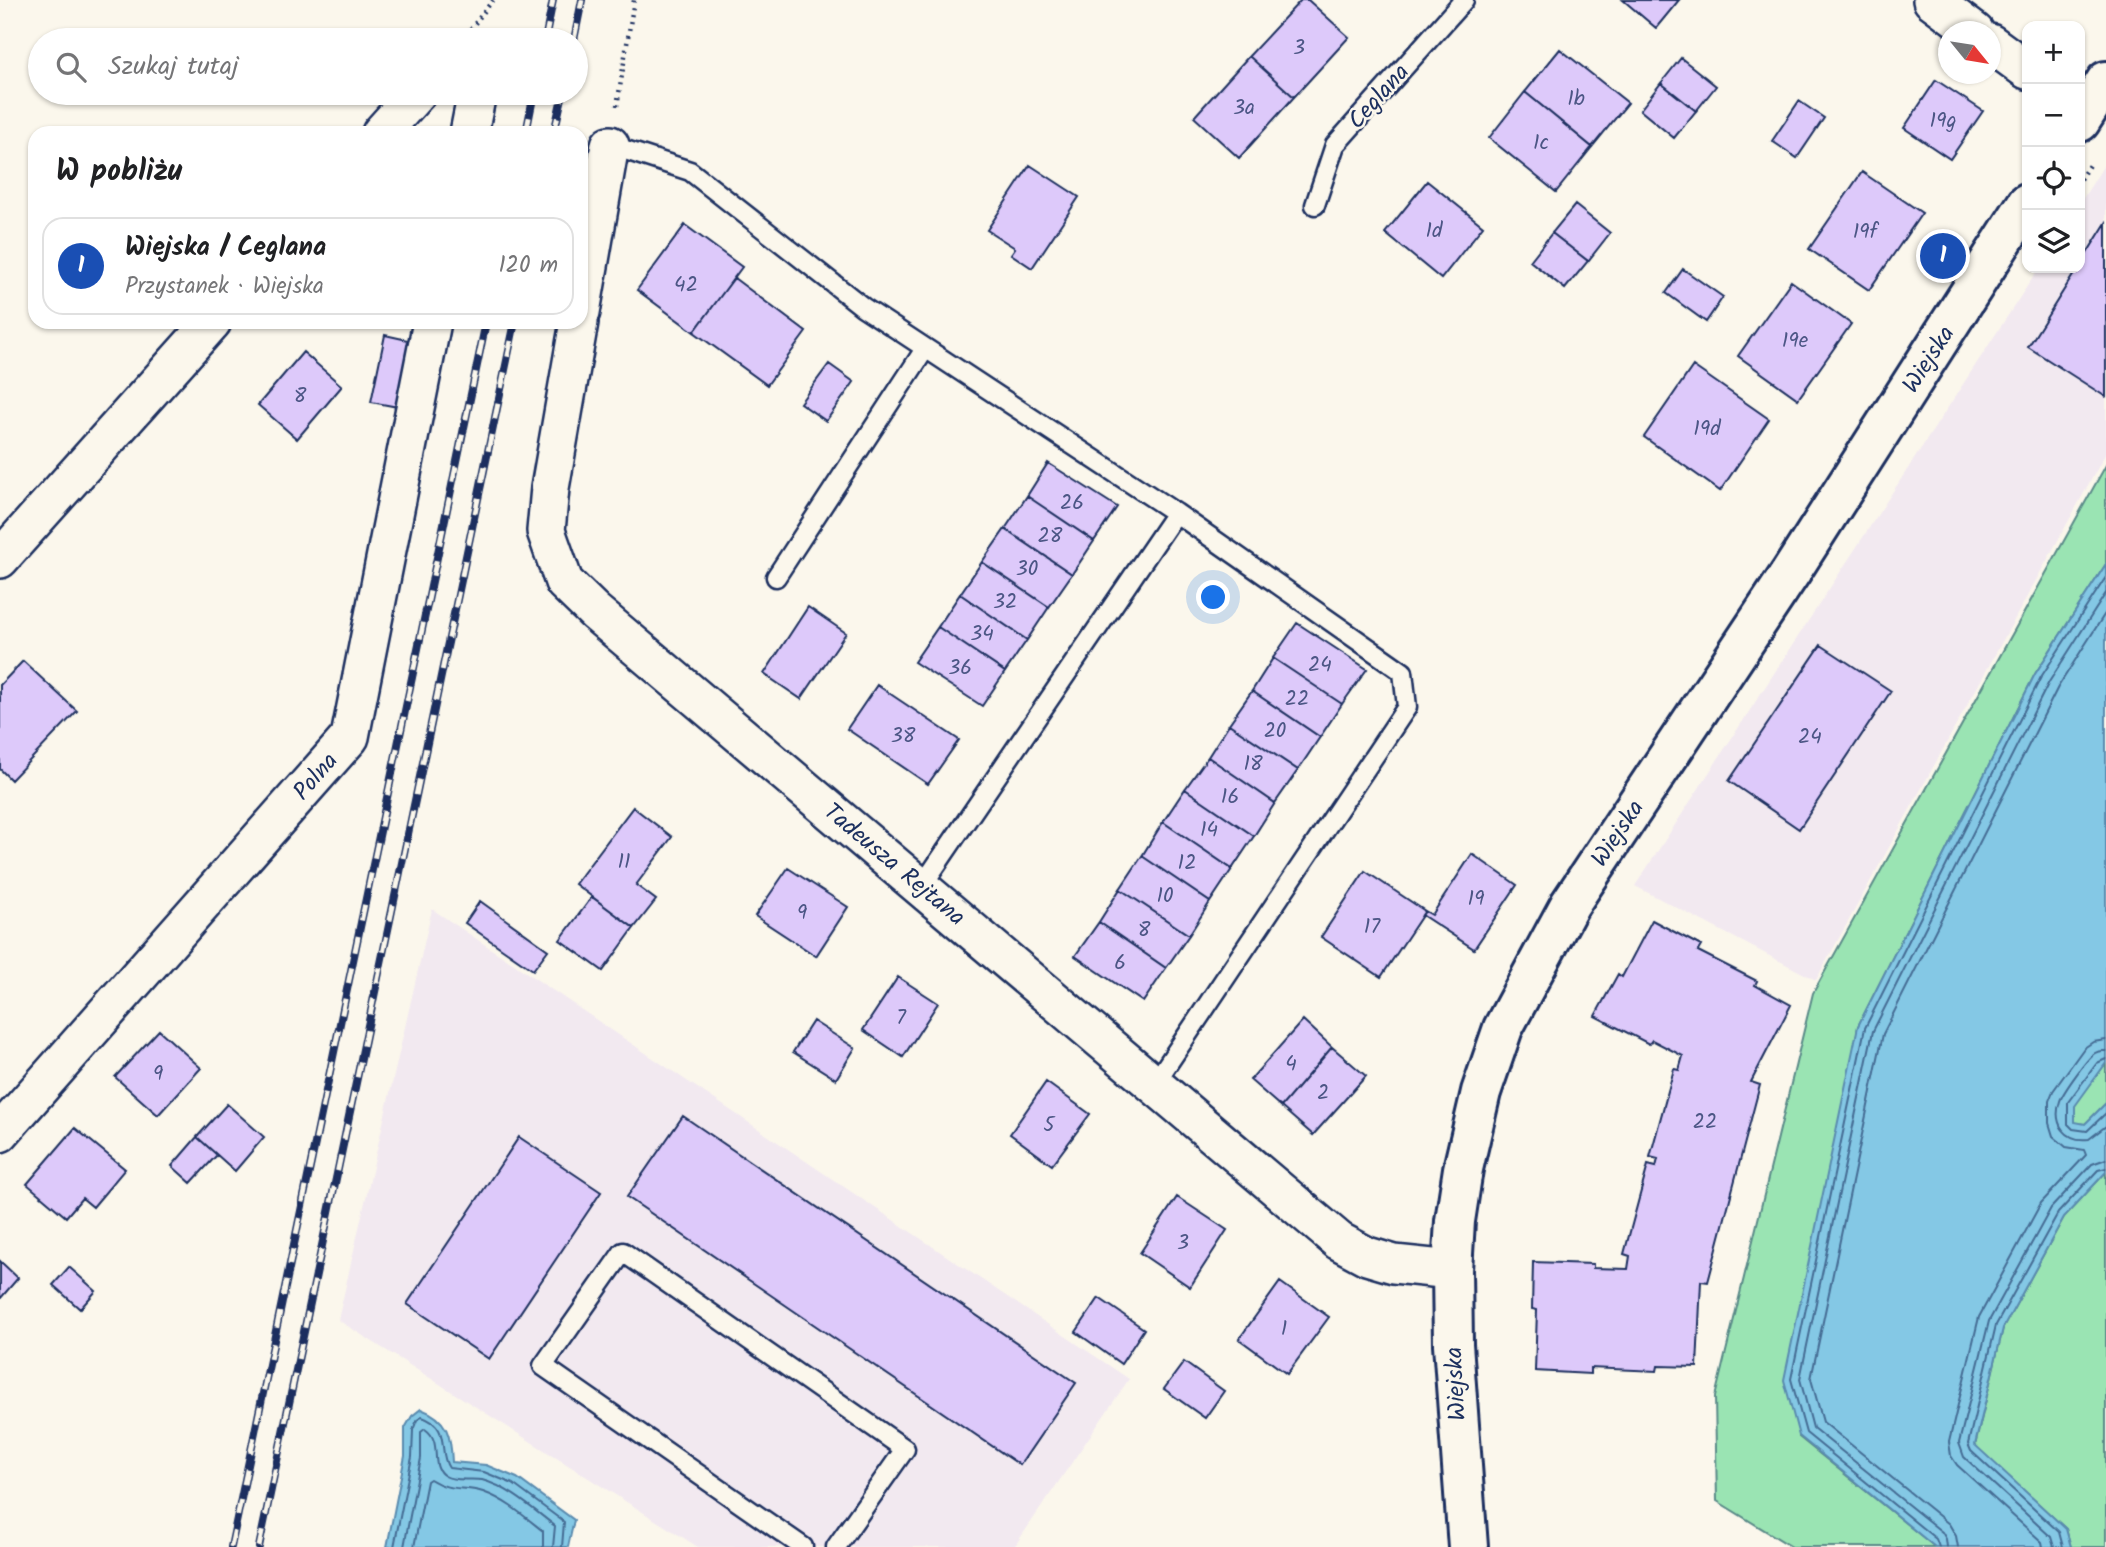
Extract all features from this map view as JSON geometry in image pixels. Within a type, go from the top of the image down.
[{"type":"street","points":[[1932,0],[1960,21]]},
{"type":"street","points":[[2001,51],[2022,66]]},
{"type":"street","points":[[2085,111],[2106,81]]},
{"type":"street","points":[[387,126],[406,105]]},
{"type":"street","points":[[470,126],[475,105]]},
{"type":"street","points":[[588,272],[610,145]]},
{"type":"street","name":"Wiejska","points":[[1468,1547],[1452,1343],[1455,1221],[1463,1169],[1481,1093],[1503,1028],[1570,904],[1791,572],[2023,210]]},
{"type":"street","points":[[0,559],[206,329]]},
{"type":"street","name":"Polna","points":[[0,1133],[350,737],[431,329]]},
{"type":"street","name":"Tadeusza Rejtana","points":[[578,329],[550,488],[546,531],[564,582],[595,612],[1339,1241],[1367,1256],[1394,1264],[1452,1270]]},
{"type":"lane","name":"Ceglana","points":[[1315,205],[1335,145],[1464,0]]},
{"type":"lane","points":[[610,145],[690,171],[863,307],[1176,513],[1403,672],[1407,707],[1155,1083]]},
{"type":"lane","points":[[776,577],[925,349]]},
{"type":"lane","points":[[922,886],[1176,513]]},
{"type":"lane","points":[[803,1547],[543,1366],[624,1252],[905,1449],[836,1547]]},
{"type":"path","points":[[471,28],[493,0]]},
{"type":"path","points":[[610,145],[634,0]]},
{"type":"shaded area","points":[[2106,162],[2106,453],[1816,980],[1635,886],[2036,273],[2085,273],[2085,195]]},
{"type":"shaded area","points":[[432,909],[1129,1379],[1014,1547],[698,1547],[338,1320]]},
{"type":"green space","points":[[2106,465],[2106,564],[2035,674],[1858,1026],[1799,1437],[1935,1547],[1792,1547],[1717,1501],[1715,1397],[1813,993]]},
{"type":"green space","points":[[2106,1063],[2106,1103],[2085,1124],[2075,1123],[2074,1106]]},
{"type":"green space","points":[[2106,1172],[2106,1547],[2071,1547],[2066,1529],[1975,1446],[2003,1328],[2064,1217]]},
{"type":"water","points":[[2106,564],[2106,1063],[2075,1106],[2075,1122],[2085,1124],[2106,1103],[2106,1172],[2064,1217],[2003,1328],[1975,1445],[2066,1529],[2071,1547],[1935,1547],[1799,1436],[1784,1380],[1858,1026],[2035,674]]},
{"type":"water","points":[[421,1409],[437,1418],[446,1429],[451,1444],[452,1462],[486,1465],[517,1478],[574,1520],[568,1547],[387,1547],[405,1456],[405,1428],[412,1416]]},
{"type":"building","points":[[1301,0],[1308,0],[1349,37],[1294,97],[1249,56]]},
{"type":"building","points":[[1623,0],[1679,0],[1656,28]]},
{"type":"building","points":[[1560,49],[1628,103],[1592,147],[1525,92]]},
{"type":"building","points":[[1249,56],[1294,97],[1239,158],[1194,117]]},
{"type":"building","points":[[1681,58],[1716,86],[1696,111],[1661,83]]},
{"type":"building","points":[[1936,80],[1938,84],[1983,111],[1950,159],[1904,128]]},
{"type":"building","points":[[1661,83],[1696,111],[1674,138],[1640,110]]},
{"type":"building","points":[[1525,92],[1592,147],[1556,192],[1489,138]]},
{"type":"building","points":[[1799,101],[1824,118],[1797,158],[1772,141]]},
{"type":"building","points":[[1030,165],[1079,197],[1032,268],[1011,254],[1015,248],[987,230]]},
{"type":"building","points":[[1862,172],[1922,213],[1869,290],[1809,249]]},
{"type":"building","points":[[1427,181],[1483,226],[1441,279],[1385,233]]},
{"type":"building","points":[[1575,205],[1610,233],[1588,261],[1552,233]]},
{"type":"building","points":[[2106,223],[2106,397],[2028,347],[2075,273],[2085,273],[2085,256]]},
{"type":"building","points":[[685,225],[742,267],[694,332],[637,290]]},
{"type":"building","points":[[1552,233],[1588,261],[1565,289],[1530,261]]},
{"type":"building","points":[[1683,269],[1723,297],[1706,322],[1666,293]]},
{"type":"building","points":[[734,278],[806,332],[767,385],[694,332]]},
{"type":"building","points":[[1791,281],[1851,324],[1798,399],[1738,356]]},
{"type":"building","points":[[385,335],[412,341],[398,407],[371,402]]},
{"type":"building","points":[[303,352],[342,386],[297,439],[258,405]]},
{"type":"building","points":[[829,364],[854,382],[826,421],[800,403]]},
{"type":"building","points":[[1693,366],[1769,419],[1720,491],[1644,437]]},
{"type":"building","points":[[1048,463],[1117,507],[1094,541],[1027,496]]},
{"type":"building","points":[[1027,496],[1094,541],[1072,574],[1005,529]]},
{"type":"building","points":[[1005,529],[1072,574],[1049,607],[982,562]]},
{"type":"building","points":[[982,562],[1049,607],[1027,640],[960,594]]},
{"type":"building","points":[[960,594],[1027,640],[1005,672],[938,627]]},
{"type":"building","points":[[808,607],[846,633],[801,699],[764,674]]},
{"type":"building","points":[[1297,623],[1367,669],[1342,704],[1273,658]]},
{"type":"building","points":[[938,627],[1005,672],[982,706],[914,662]]},
{"type":"building","points":[[1821,645],[1891,691],[1799,829],[1729,781]]},
{"type":"building","points":[[1273,658],[1342,704],[1320,737],[1252,691]]},
{"type":"building","points":[[23,661],[77,711],[11,780],[0,769],[0,685]]},
{"type":"building","points":[[877,685],[959,740],[928,784],[847,729]]},
{"type":"building","points":[[1252,691],[1320,737],[1298,770],[1229,724]]},
{"type":"building","points":[[1229,724],[1298,770],[1275,803],[1208,757]]},
{"type":"building","points":[[1208,757],[1275,803],[1254,836],[1185,789]]},
{"type":"building","points":[[1185,789],[1254,836],[1232,869],[1163,822]]},
{"type":"building","points":[[633,807],[672,837],[636,885],[656,900],[634,928],[575,884]]},
{"type":"building","points":[[1163,822],[1232,869],[1210,902],[1142,856]]},
{"type":"building","points":[[1472,854],[1517,885],[1474,949],[1422,915],[1425,911],[1432,915]]},
{"type":"building","points":[[1142,856],[1210,902],[1189,935],[1120,889]]},
{"type":"building","points":[[788,868],[848,907],[816,956],[755,916]]},
{"type":"building","points":[[1365,871],[1425,911],[1381,977],[1321,937]]},
{"type":"building","points":[[1120,889],[1189,935],[1166,968],[1099,922]]},
{"type":"building","points":[[592,897],[634,928],[603,971],[560,940]]},
{"type":"building","points":[[480,901],[548,950],[533,970],[465,923]]},
{"type":"building","points":[[1652,920],[1701,946],[1698,951],[1757,981],[1755,985],[1791,1005],[1751,1082],[1760,1085],[1708,1282],[1701,1281],[1697,1367],[1658,1366],[1657,1371],[1590,1368],[1590,1374],[1535,1371],[1537,1310],[1532,1309],[1533,1262],[1593,1264],[1593,1268],[1628,1269],[1630,1256],[1624,1254],[1648,1165],[1656,1167],[1658,1159],[1650,1157],[1674,1069],[1679,1070],[1683,1056],[1652,1040],[1649,1044],[1595,1016],[1618,974],[1622,977]]},
{"type":"building","points":[[1099,922],[1166,968],[1143,1002],[1075,956]]},
{"type":"building","points":[[898,977],[938,1003],[903,1057],[863,1030]]},
{"type":"building","points":[[1303,1020],[1332,1047],[1281,1107],[1250,1080]]},
{"type":"building","points":[[813,1021],[855,1048],[836,1079],[793,1052]]},
{"type":"building","points":[[159,1030],[201,1068],[158,1115],[115,1077]]},
{"type":"building","points":[[1332,1047],[1366,1076],[1313,1135],[1281,1107]]},
{"type":"building","points":[[1046,1082],[1090,1114],[1052,1165],[1010,1134]]},
{"type":"building","points":[[227,1104],[264,1137],[235,1171],[197,1137]]},
{"type":"building","points":[[683,1116],[1076,1383],[1020,1465],[627,1197]]},
{"type":"building","points":[[75,1128],[125,1169],[93,1207],[82,1198],[66,1217],[27,1184]]},
{"type":"building","points":[[197,1137],[217,1155],[191,1183],[172,1166]]},
{"type":"building","points":[[519,1137],[601,1192],[489,1359],[407,1304]]},
{"type":"building","points":[[1177,1197],[1227,1230],[1190,1287],[1140,1253]]},
{"type":"building","points":[[0,1261],[18,1278],[0,1299]]},
{"type":"building","points":[[69,1267],[96,1291],[80,1309],[53,1285]]},
{"type":"building","points":[[1280,1282],[1329,1317],[1287,1374],[1239,1339]]},
{"type":"building","points":[[1099,1298],[1144,1329],[1121,1364],[1076,1332]]},
{"type":"building","points":[[1184,1362],[1224,1391],[1205,1418],[1164,1389]]},
{"type":"railway","points":[[547,28],[553,0]]},
{"type":"railway","points":[[576,28],[582,0]]},
{"type":"railway","points":[[527,126],[532,105]]},
{"type":"railway","points":[[556,126],[560,105]]},
{"type":"railway","points":[[231,1547],[485,329]]},
{"type":"railway","points":[[259,1547],[514,329]]},
{"type":"place","name":"Wiejska / Ceglana","points":[[1943,256]]}]
